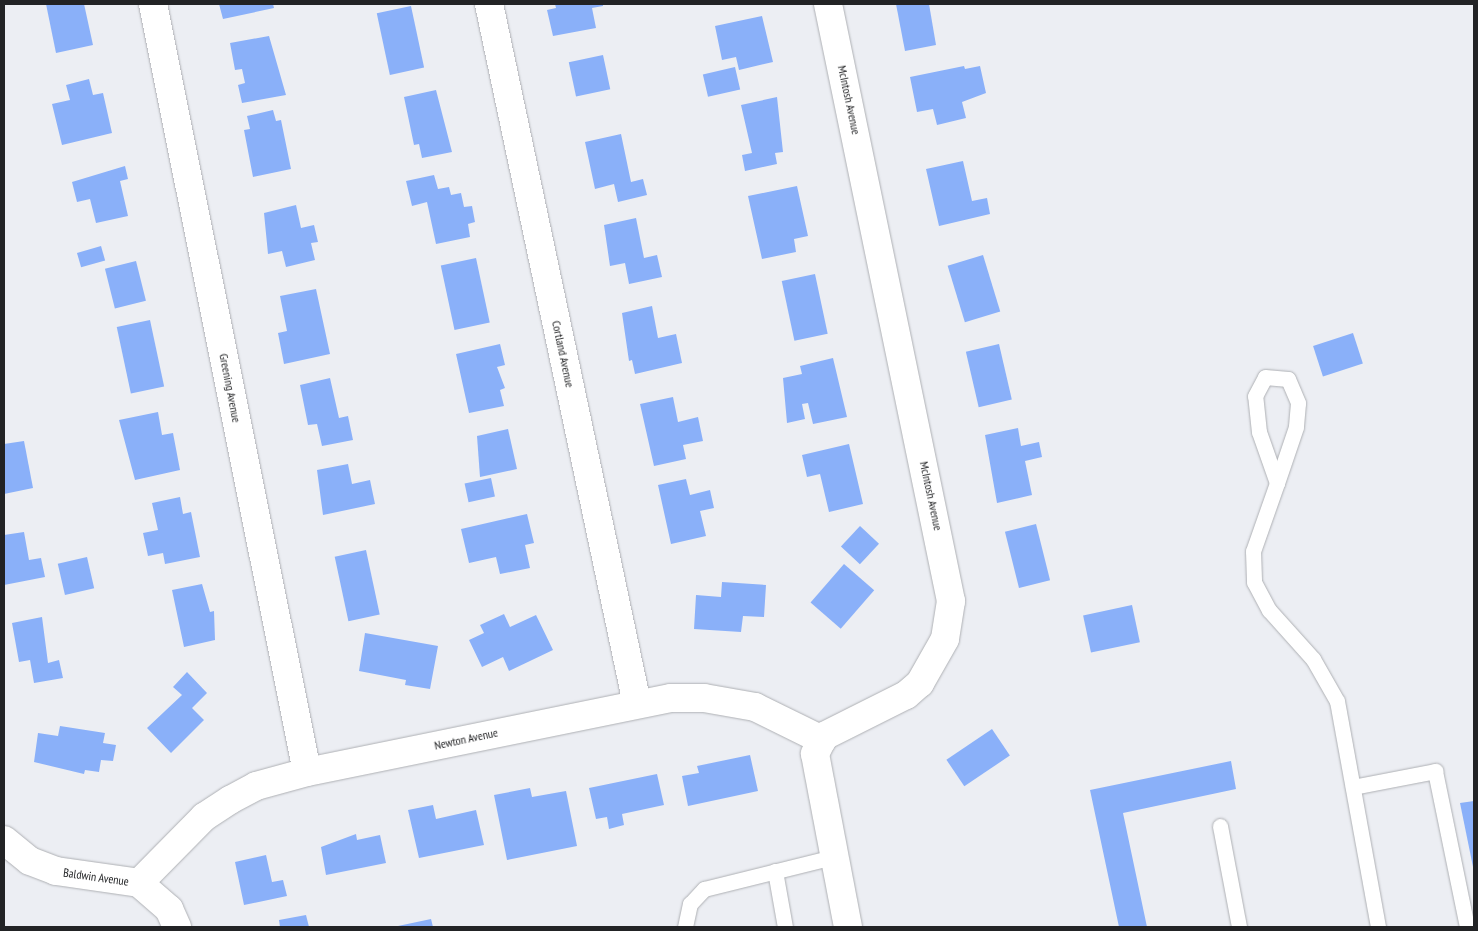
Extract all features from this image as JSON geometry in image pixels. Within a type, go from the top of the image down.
[{"type":"street","name":"Greening Avenue","points":[[153,4],[307,772]]},
{"type":"street","name":"Cortland Avenue","points":[[489,4],[637,704]]},
{"type":"street","name":"McIntosh Avenue","points":[[822,740],[920,683],[945,639],[951,601],[828,4]]},
{"type":"street","name":"Newton Avenue","points":[[139,883],[204,817],[256,786],[307,772],[671,698],[733,701],[778,716],[822,740]]},
{"type":"street","points":[[822,740],[814,763],[848,927]]},
{"type":"street","name":"Baldwin Avenue","points":[[4,840],[30,861],[56,871],[139,883],[169,909],[176,927]]},
{"type":"lane","points":[[1277,483],[1259,432],[1255,396],[1265,377],[1288,379],[1298,403],[1296,428],[1277,483],[1253,551],[1254,582],[1269,610],[1313,659],[1337,701],[1378,927]]},
{"type":"lane","points":[[1353,787],[1435,771],[1467,927]]},
{"type":"lane","points":[[1220,826],[1239,927]]},
{"type":"lane","points":[[685,927],[690,904],[704,889],[833,857]]},
{"type":"lane","points":[[775,871],[786,927]]},
{"type":"building","points":[[46,4],[84,4],[93,45],[56,53]]},
{"type":"building","points":[[219,4],[273,4],[274,8],[223,19]]},
{"type":"building","points":[[555,4],[603,4],[603,6],[592,8],[596,28],[553,36],[547,10],[556,8]]},
{"type":"building","points":[[896,4],[929,4],[936,45],[905,51]]},
{"type":"building","points":[[411,6],[424,68],[390,75],[377,13]]},
{"type":"building","points":[[762,16],[773,62],[739,70],[736,57],[722,60],[715,26]]},
{"type":"building","points":[[269,36],[286,95],[242,103],[238,85],[245,83],[242,69],[235,70],[230,43]]},
{"type":"building","points":[[603,55],[610,89],[576,97],[569,62]]},
{"type":"building","points":[[964,66],[965,69],[980,66],[986,93],[962,102],[966,118],[937,125],[933,109],[917,112],[910,77]]},
{"type":"building","points":[[735,67],[740,89],[708,97],[703,74]]},
{"type":"building","points":[[89,79],[93,95],[103,93],[112,133],[62,145],[52,104],[70,100],[66,85]]},
{"type":"building","points":[[436,90],[452,152],[422,158],[419,144],[414,145],[404,97]]},
{"type":"building","points":[[777,97],[783,152],[775,153],[777,164],[745,171],[742,155],[752,153],[741,105]]},
{"type":"building","points":[[273,110],[276,121],[281,120],[291,169],[253,177],[244,130],[250,129],[247,116]]},
{"type":"building","points":[[621,134],[631,182],[643,179],[647,195],[618,202],[614,184],[595,189],[585,142]]},
{"type":"building","points":[[963,161],[972,201],[987,198],[990,214],[939,226],[926,169]]},
{"type":"building","points":[[125,166],[128,179],[120,181],[128,216],[96,223],[90,199],[77,202],[72,182]]},
{"type":"building","points":[[434,175],[438,189],[449,187],[451,195],[461,193],[464,207],[472,206],[475,222],[468,224],[470,237],[436,244],[427,202],[412,206],[406,181]]},
{"type":"building","points":[[797,186],[808,236],[794,239],[796,252],[762,259],[748,196]]},
{"type":"building","points":[[296,205],[301,228],[314,225],[318,242],[311,243],[315,260],[286,267],[282,251],[268,254],[264,213]]},
{"type":"building","points":[[636,218],[644,258],[657,255],[662,277],[629,284],[625,263],[610,266],[604,225]]},
{"type":"building","points":[[101,246],[105,260],[81,267],[77,253]]},
{"type":"building","points":[[983,255],[1000,311],[965,322],[948,266]]},
{"type":"building","points":[[476,258],[490,323],[455,330],[441,265]]},
{"type":"building","points":[[136,261],[146,301],[115,309],[105,269]]},
{"type":"building","points":[[815,274],[828,334],[794,341],[782,281]]},
{"type":"building","points":[[316,289],[330,354],[284,364],[278,333],[287,331],[280,296]]},
{"type":"building","points":[[652,306],[658,338],[676,334],[682,363],[635,374],[632,360],[629,361],[622,313]]},
{"type":"building","points":[[150,320],[164,387],[131,394],[117,327]]},
{"type":"building","points":[[1353,333],[1363,363],[1323,376],[1313,346]]},
{"type":"building","points":[[500,344],[505,365],[497,367],[505,388],[500,390],[504,406],[469,413],[456,354]]},
{"type":"building","points":[[999,344],[1012,400],[979,407],[966,352]]},
{"type":"building","points":[[833,358],[847,417],[813,424],[808,403],[802,404],[805,419],[787,423],[783,378],[802,374],[800,366]]},
{"type":"building","points":[[330,378],[339,418],[348,416],[353,440],[322,446],[317,424],[308,425],[300,385]]},
{"type":"building","points":[[673,397],[678,422],[698,417],[703,441],[683,445],[686,459],[654,466],[640,404]]},
{"type":"building","points":[[158,412],[162,435],[173,433],[180,470],[135,480],[119,420]]},
{"type":"building","points":[[1018,428],[1021,446],[1039,442],[1042,457],[1025,461],[1032,495],[997,503],[985,435]]},
{"type":"building","points":[[508,429],[517,469],[480,477],[477,436]]},
{"type":"building","points":[[24,441],[33,488],[4,494],[4,444]]},
{"type":"building","points":[[849,444],[863,504],[829,512],[820,474],[807,477],[802,455]]},
{"type":"building","points":[[348,464],[352,484],[370,480],[375,504],[323,515],[317,470]]},
{"type":"building","points":[[491,478],[495,497],[469,502],[465,484]]},
{"type":"building","points":[[686,479],[690,495],[710,490],[714,508],[700,511],[706,536],[671,544],[658,485]]},
{"type":"building","points":[[180,497],[183,514],[191,512],[200,557],[165,564],[163,553],[148,556],[143,533],[158,530],[152,503]]},
{"type":"building","points":[[527,514],[534,543],[525,545],[530,568],[500,574],[496,557],[469,563],[461,529]]},
{"type":"building","points":[[1036,524],[1050,580],[1019,588],[1005,532]]},
{"type":"building","points":[[860,526],[879,544],[860,564],[841,546]]},
{"type":"building","points":[[24,532],[29,560],[41,558],[45,577],[4,585],[4,535]]},
{"type":"building","points":[[366,550],[380,615],[348,621],[335,557]]},
{"type":"building","points":[[87,557],[94,588],[65,595],[58,564]]},
{"type":"building","points":[[844,564],[874,590],[841,629],[811,602]]},
{"type":"building","points":[[722,582],[766,585],[764,617],[743,616],[741,632],[694,629],[696,595],[721,597]]},
{"type":"building","points":[[202,584],[210,612],[214,611],[215,640],[184,647],[172,590]]},
{"type":"building","points":[[1132,605],[1140,642],[1091,653],[1083,615]]},
{"type":"building","points":[[504,614],[510,627],[536,615],[553,650],[509,671],[503,657],[482,667],[469,640],[484,633],[480,625]]},
{"type":"building","points":[[42,617],[48,663],[59,660],[63,678],[34,683],[30,660],[19,662],[12,623]]},
{"type":"building","points":[[365,633],[438,646],[430,689],[405,685],[406,680],[359,671]]},
{"type":"building","points":[[187,672],[207,693],[192,708],[204,720],[171,753],[147,728],[182,695],[173,687]]},
{"type":"building","points":[[60,726],[105,733],[103,743],[116,745],[113,761],[101,760],[99,772],[85,770],[84,774],[34,762],[38,733],[58,736]]},
{"type":"building","points":[[992,729],[1010,756],[964,786],[946,760]]},
{"type":"building","points":[[750,755],[758,791],[688,806],[682,776],[699,773],[697,766]]},
{"type":"building","points":[[1231,761],[1236,789],[1123,813],[1147,927],[1119,927],[1090,790]]},
{"type":"building","points":[[657,774],[664,805],[622,814],[624,825],[609,829],[607,817],[596,819],[589,788]]},
{"type":"building","points":[[530,788],[532,797],[566,791],[577,846],[507,860],[494,795]]},
{"type":"building","points":[[1474,801],[1474,867],[1473,867],[1460,803]]},
{"type":"building","points":[[433,805],[436,819],[476,810],[484,845],[419,858],[408,810]]},
{"type":"building","points":[[356,834],[357,840],[380,835],[386,863],[326,875],[321,847]]},
{"type":"building","points":[[266,855],[272,882],[283,880],[287,896],[244,905],[235,862]]},
{"type":"building","points":[[306,915],[309,927],[280,927],[279,920]]},
{"type":"building","points":[[431,919],[433,927],[398,927],[398,926]]}]
